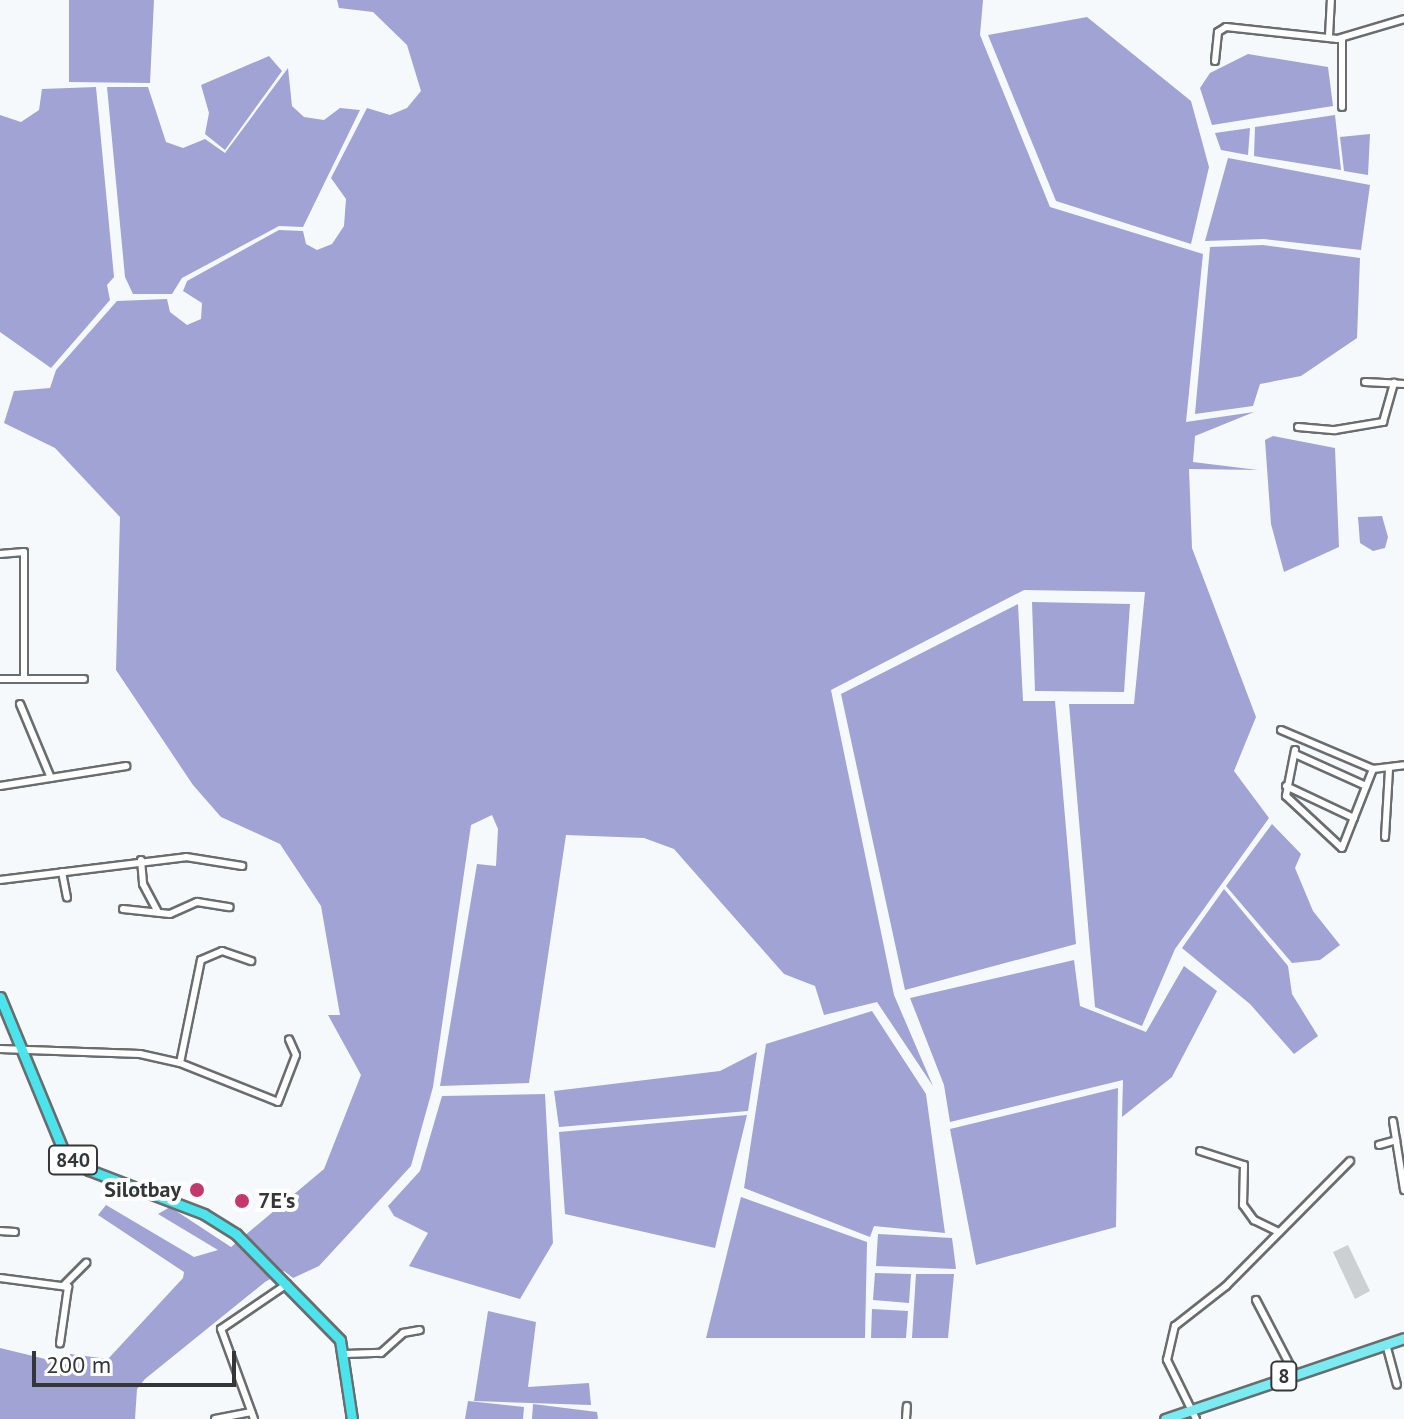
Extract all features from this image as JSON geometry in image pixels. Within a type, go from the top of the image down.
[{"type":"highway","name":"840","points":[[0,997],[55,1135],[74,1162],[204,1214],[236,1234],[330,1326],[345,1354],[352,1419]]},
{"type":"main road","name":"8","points":[[1165,1419],[1194,1414],[1294,1373],[1404,1338]]},
{"type":"street","points":[[1329,36],[1331,0]]},
{"type":"street","points":[[1215,61],[1218,32],[1226,27],[1342,38],[1404,19]]},
{"type":"street","points":[[1342,38],[1342,107]]},
{"type":"street","points":[[1365,382],[1404,384]]},
{"type":"street","points":[[1298,427],[1335,430],[1383,422],[1394,383]]},
{"type":"street","points":[[0,554],[24,552],[24,679]]},
{"type":"street","points":[[0,679],[84,679]]},
{"type":"street","points":[[20,704],[51,778]]},
{"type":"street","points":[[1281,730],[1373,769],[1389,770],[1404,765]]},
{"type":"street","points":[[1366,786],[1295,752],[1286,796],[1342,848],[1373,769]]},
{"type":"street","points":[[0,786],[126,766]]},
{"type":"street","points":[[1385,837],[1389,770]]},
{"type":"street","points":[[1286,786],[1354,818]]},
{"type":"street","points":[[0,880],[141,860],[186,857],[242,866]]},
{"type":"street","points":[[141,860],[143,884],[159,914]]},
{"type":"street","points":[[62,872],[67,898]]},
{"type":"street","points":[[123,909],[159,914],[197,902],[230,907]]},
{"type":"street","points":[[180,1063],[201,960],[222,951],[251,961]]},
{"type":"street","points":[[0,1049],[180,1063],[278,1102],[296,1055],[289,1039]]},
{"type":"street","points":[[1393,1121],[1404,1190]]},
{"type":"street","points":[[1379,1145],[1396,1140]]},
{"type":"street","points":[[1200,1151],[1244,1165],[1243,1205],[1254,1220],[1279,1232]]},
{"type":"street","points":[[1194,1414],[1167,1360],[1175,1326],[1279,1232],[1350,1161]]},
{"type":"street","points":[[0,1231],[15,1232]]},
{"type":"street","points":[[63,1286],[86,1263]]},
{"type":"street","points":[[0,1278],[69,1289],[60,1343]]},
{"type":"street","points":[[215,1419],[253,1416],[221,1329],[284,1281]]},
{"type":"street","points":[[1256,1300],[1294,1373]]},
{"type":"street","points":[[345,1354],[380,1353],[403,1333],[420,1330]]},
{"type":"street","points":[[1386,1344],[1397,1385]]},
{"type":"street","points":[[906,1419],[907,1406]]},
{"type":"water","points":[[69,0],[154,0],[150,83],[69,82]]},
{"type":"water","points":[[337,0],[983,0],[980,35],[1050,207],[1203,254],[1186,422],[1254,412],[1195,436],[1193,462],[1258,470],[1189,469],[1192,548],[1256,717],[1234,771],[1269,818],[1175,949],[1142,1026],[1095,1007],[1069,704],[1134,704],[1145,592],[1024,590],[831,690],[894,995],[933,1086],[877,1002],[824,1015],[815,986],[784,974],[674,849],[644,838],[566,835],[529,1083],[440,1086],[477,864],[496,866],[498,829],[492,815],[471,825],[433,1087],[411,1166],[319,1266],[293,1278],[284,1271],[265,1282],[145,1379],[137,1389],[135,1419],[0,1419],[0,1348],[66,1364],[70,1354],[108,1359],[183,1278],[184,1272],[98,1215],[106,1205],[194,1257],[218,1250],[158,1214],[170,1207],[231,1247],[324,1169],[361,1075],[328,1015],[340,1015],[321,906],[280,844],[221,817],[193,785],[116,670],[120,517],[55,448],[4,423],[14,391],[50,388],[56,370],[117,301],[167,299],[170,312],[187,325],[201,319],[202,303],[183,291],[187,281],[279,230],[303,231],[306,244],[317,250],[332,244],[344,226],[346,199],[331,178],[367,108],[390,115],[407,108],[421,91],[407,45],[373,12],[339,8]]},
{"type":"water","points":[[1087,17],[1191,101],[1209,167],[1191,244],[1056,201],[988,35]]},
{"type":"water","points":[[1248,54],[1328,67],[1333,106],[1212,125],[1200,88],[1210,73]]},
{"type":"water","points":[[269,56],[282,71],[225,150],[205,134],[209,113],[201,85]]},
{"type":"water","points":[[288,68],[292,106],[304,117],[324,120],[340,108],[360,110],[303,227],[279,226],[182,278],[172,294],[133,294],[125,277],[107,87],[148,87],[166,142],[183,148],[205,139],[225,153]]},
{"type":"water","points":[[96,87],[114,277],[107,285],[110,300],[51,368],[0,332],[0,115],[21,122],[39,110],[42,89]]},
{"type":"water","points":[[1335,115],[1341,170],[1254,156],[1255,127]]},
{"type":"water","points":[[1250,128],[1248,155],[1221,150],[1215,133]]},
{"type":"water","points":[[1370,134],[1368,175],[1344,171],[1340,137]]},
{"type":"water","points":[[1228,158],[1370,185],[1361,250],[1264,239],[1205,241]]},
{"type":"water","points":[[1263,245],[1360,258],[1357,338],[1301,376],[1260,384],[1253,406],[1195,414],[1210,247]]},
{"type":"water","points":[[1273,436],[1335,448],[1339,547],[1284,572],[1271,524],[1265,440]]},
{"type":"water","points":[[1382,516],[1388,537],[1385,548],[1373,551],[1360,543],[1358,517]]},
{"type":"water","points":[[1032,602],[1130,604],[1124,692],[1035,691]]},
{"type":"water","points":[[1018,604],[1023,701],[1055,701],[1076,944],[905,990],[841,694]]},
{"type":"water","points":[[1272,824],[1301,854],[1295,868],[1313,911],[1340,945],[1320,960],[1292,963],[1226,886]]},
{"type":"water","points":[[1224,889],[1288,966],[1292,994],[1318,1036],[1294,1054],[1250,1004],[1182,948]]},
{"type":"water","points":[[1074,960],[1080,1006],[1146,1032],[1184,966],[1217,991],[1172,1077],[1122,1117],[1123,1080],[950,1122],[944,1085],[910,998]]},
{"type":"water","points":[[872,1011],[926,1094],[945,1233],[874,1226],[870,1237],[744,1188],[766,1044]]},
{"type":"water","points":[[757,1052],[748,1111],[559,1127],[554,1091],[720,1071]]},
{"type":"water","points":[[1118,1088],[1116,1227],[976,1265],[950,1129]]},
{"type":"water","points":[[545,1094],[553,1243],[520,1299],[409,1266],[428,1233],[394,1216],[388,1206],[420,1171],[442,1096]]},
{"type":"water","points":[[747,1115],[715,1248],[565,1214],[559,1132]]},
{"type":"water","points":[[741,1197],[867,1242],[865,1338],[706,1338]]},
{"type":"water","points":[[878,1234],[952,1238],[956,1269],[876,1266]]},
{"type":"water","points":[[875,1273],[911,1274],[909,1303],[873,1300]]},
{"type":"water","points":[[916,1274],[954,1274],[948,1338],[912,1338]]},
{"type":"water","points":[[872,1309],[908,1311],[906,1338],[871,1338]]},
{"type":"water","points":[[488,1311],[536,1322],[528,1387],[589,1383],[591,1405],[474,1401]]},
{"type":"water","points":[[468,1401],[524,1407],[523,1419],[465,1419]]},
{"type":"water","points":[[533,1404],[597,1412],[598,1419],[532,1419]]},
{"type":"building","points":[[1348,1245],[1370,1291],[1355,1299],[1333,1252]]},
{"type":"place","name":"Silotbay","points":[[197,1190]]},
{"type":"place","name":"7E's","points":[[242,1201]]}]
